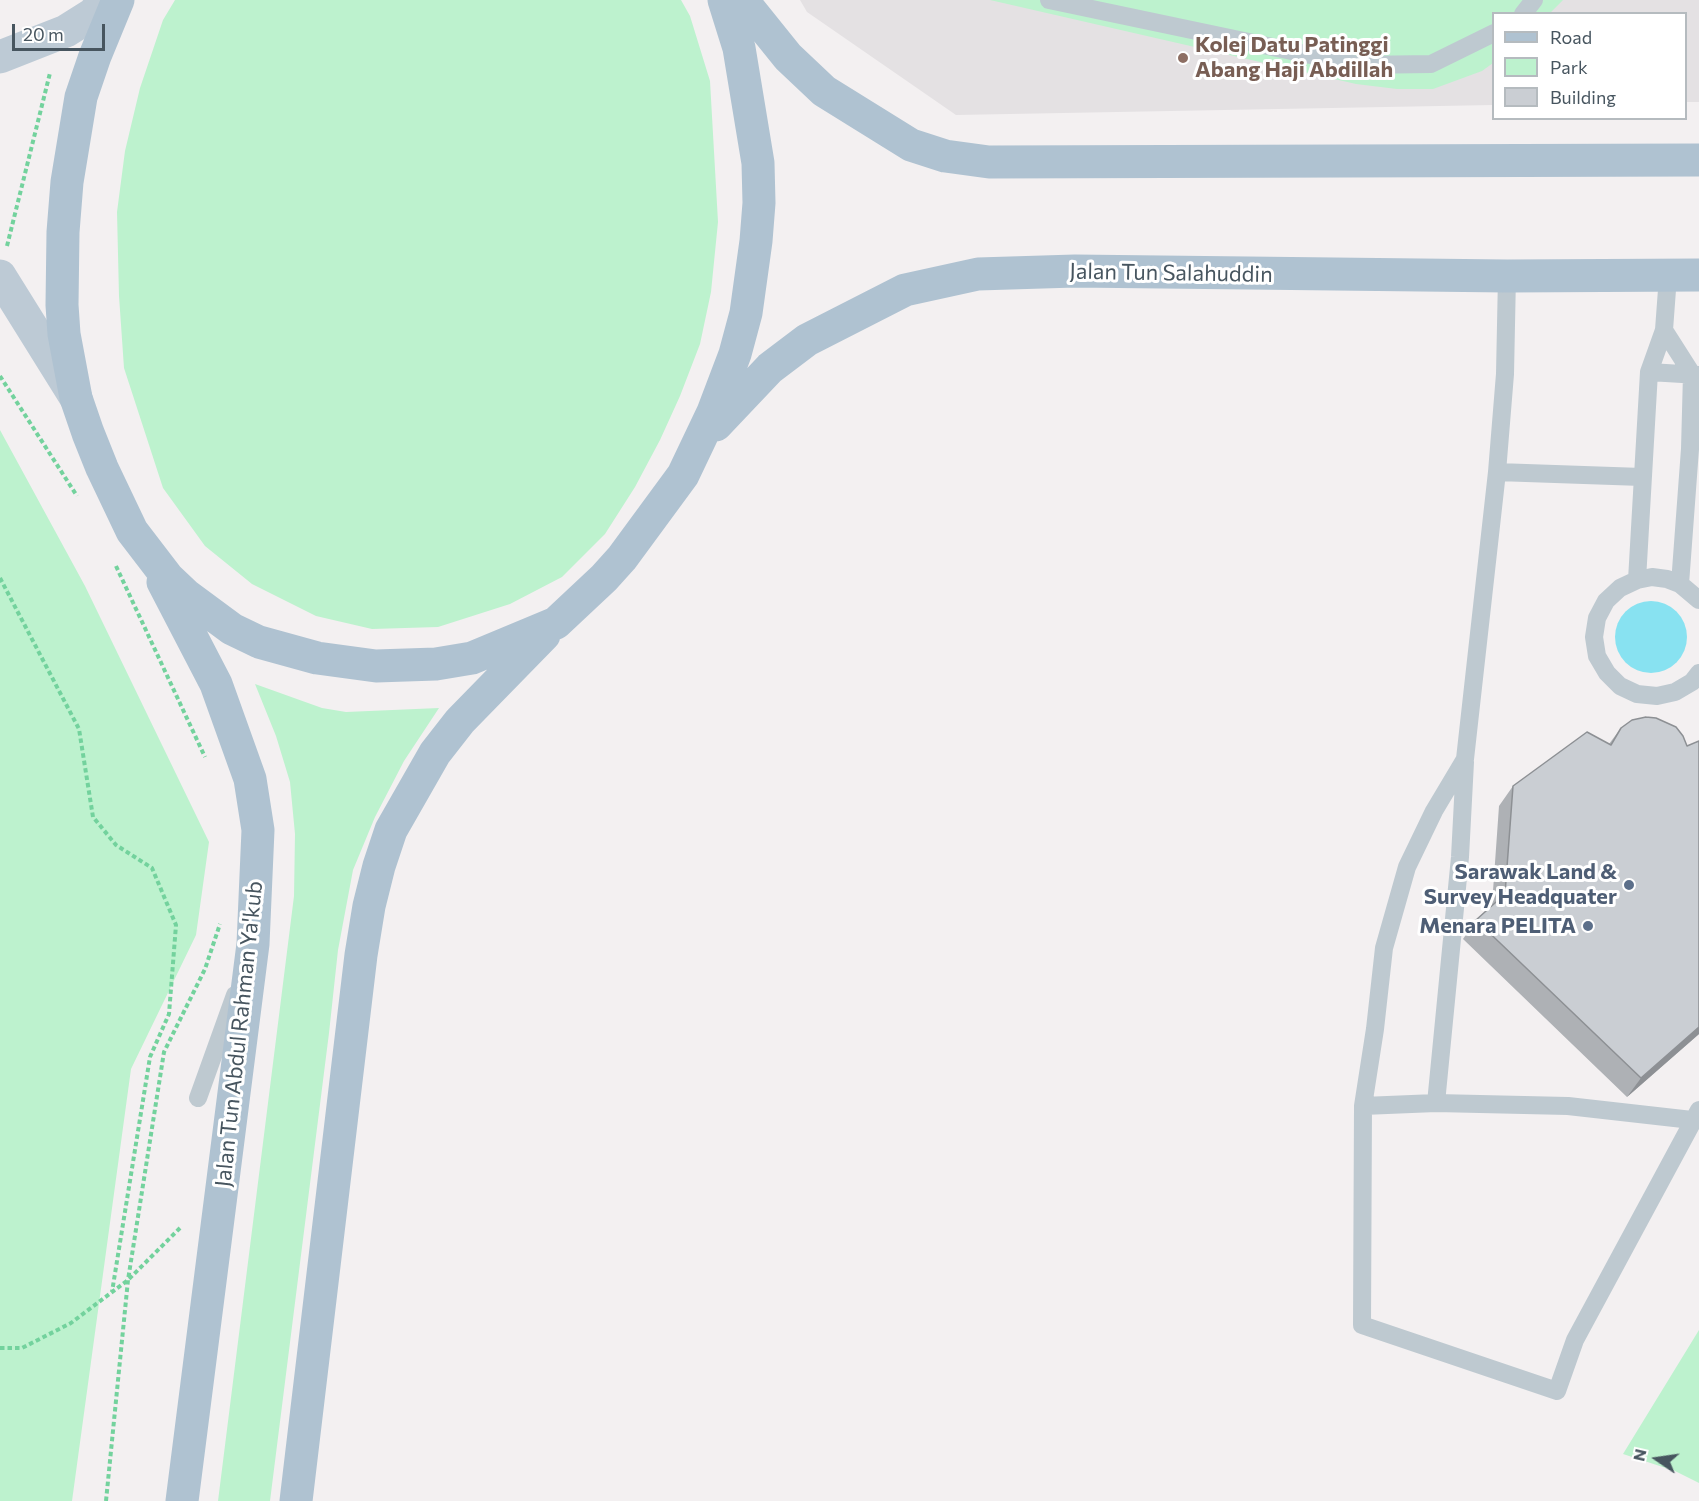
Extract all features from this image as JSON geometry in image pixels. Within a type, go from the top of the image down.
[{"type":"main road","points":[[0,57],[59,34],[93,14],[105,0]]},
{"type":"main road","points":[[76,398],[64,334],[62,305],[63,232],[67,182],[81,97],[118,0]]},
{"type":"main road","points":[[296,1501],[361,956],[369,906],[390,830],[435,753],[460,721],[556,623],[604,578],[622,558],[683,475],[727,379],[746,313],[752,283],[759,203],[758,163],[739,48],[724,0]]},
{"type":"main road","points":[[742,0],[788,57],[824,91],[911,145],[945,156],[989,162],[1699,160]]},
{"type":"main road","points":[[3,263],[76,398],[102,468],[132,531],[168,578],[186,595],[232,629],[259,642],[317,658],[346,664],[376,666],[436,664],[472,658],[556,623]]},
{"type":"main road","name":"Jalan Tun Salahuddin","points":[[699,443],[770,368],[807,340],[905,290],[978,274],[1075,271],[1684,276]]},
{"type":"main road","name":"Jalan Tun Abdul Rahman Ya'kub","points":[[147,552],[216,684],[250,779],[258,830],[253,944],[182,1501]]},
{"type":"lane","points":[[1049,0],[1358,65],[1431,64],[1492,34]]},
{"type":"lane","points":[[1525,12],[1534,0]]},
{"type":"lane","points":[[1436,1103],[1460,857],[1465,759],[1497,472],[1504,374],[1507,276]]},
{"type":"lane","points":[[1637,580],[1649,372],[1684,276]]},
{"type":"lane","points":[[1664,330],[1696,375],[1690,449],[1693,476],[1680,584]]},
{"type":"lane","points":[[1649,372],[1696,375]]},
{"type":"lane","points":[[1497,472],[1642,477]]},
{"type":"lane","points":[[1699,600],[1680,584],[1652,577],[1637,580],[1620,588],[1606,601],[1597,618],[1594,637],[1597,656],[1607,673],[1620,686],[1638,694],[1656,696],[1675,692],[1692,682],[1699,673]]},
{"type":"lane","points":[[1363,1106],[1436,1103],[1568,1106],[1696,1115],[1575,1340],[1557,1391],[1362,1325],[1363,1106],[1384,948],[1407,867],[1434,811],[1465,759]]},
{"type":"lane","points":[[198,1098],[253,944]]},
{"type":"path","points":[[3,263],[59,34]]},
{"type":"path","points":[[0,376],[80,501]]},
{"type":"path","points":[[114,562],[209,766]]},
{"type":"path","points":[[0,578],[79,729],[93,817],[116,845],[152,868],[176,925],[169,1014],[150,1057],[112,1292]]},
{"type":"path","points":[[106,1501],[128,1280],[164,1052],[205,969],[222,916]]},
{"type":"path","points":[[0,1348],[22,1347],[71,1323],[128,1280],[180,1228]]},
{"type":"shaded area","name":"Kolej Datu Patinggi Abang Haji Abdillah","points":[[800,0],[1699,0],[1699,102],[1687,102],[1687,12],[1492,12],[1492,105],[956,115],[807,12]]},
{"type":"green space","points":[[175,0],[681,0],[690,16],[710,81],[718,222],[711,292],[700,344],[660,440],[635,487],[605,534],[562,577],[510,604],[438,627],[372,629],[316,616],[252,584],[205,546],[163,488],[124,368],[117,212],[125,151],[140,88],[163,20]]},
{"type":"green space","points":[[990,0],[1563,0],[1551,12],[1492,12],[1492,64],[1482,71],[1433,89],[1397,89],[1356,84]]},
{"type":"green space","points":[[0,430],[85,586],[209,842],[196,935],[131,1069],[72,1501],[0,1501]]},
{"type":"green space","points":[[255,684],[322,708],[346,712],[439,708],[404,761],[375,817],[353,870],[338,950],[270,1501],[218,1501],[294,896],[295,834],[290,782],[276,736]]},
{"type":"green space","points":[[1699,1330],[1699,1483],[1675,1471],[1623,1454]]},
{"type":"water","points":[[1651,601],[1665,604],[1677,611],[1684,623],[1687,637],[1684,651],[1677,663],[1665,670],[1651,673],[1637,670],[1625,663],[1618,651],[1615,637],[1618,623],[1625,611],[1637,604]]},
{"type":"building","name":"Menara PELITA","points":[[1646,717],[1656,718],[1676,727],[1687,746],[1699,741],[1699,1027],[1641,1078],[1476,920],[1505,894],[1513,786],[1587,732],[1611,745],[1621,728],[1632,720]]},
{"type":"place","name":"Kolej Datu Patinggi Abang Haji Abdillah","points":[[1183,58]]},
{"type":"place","name":"Sarawak Land & Survey Headquater","points":[[1629,885]]},
{"type":"place","name":"Menara PELITA","points":[[1588,926]]}]
